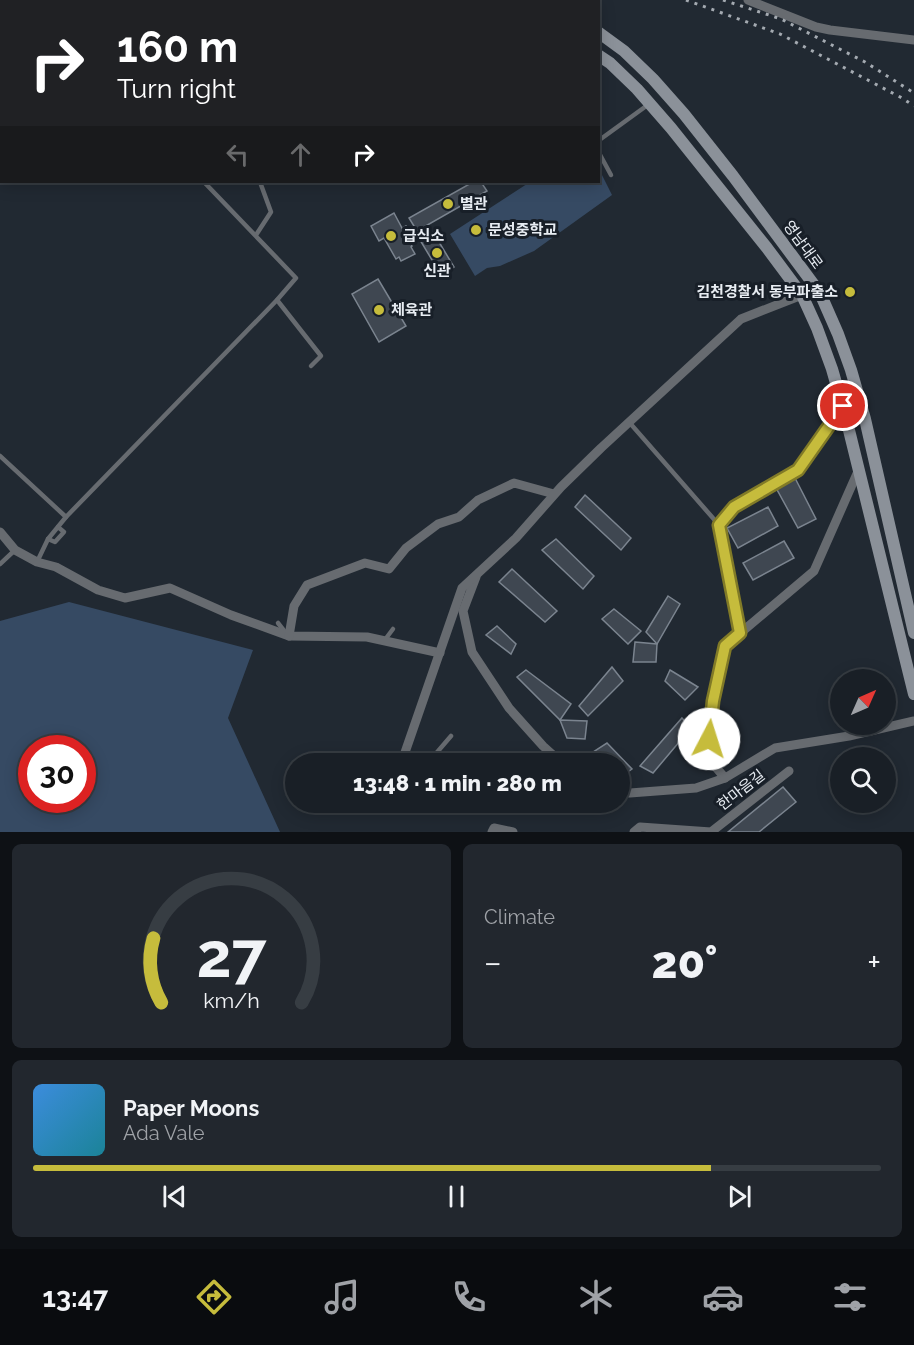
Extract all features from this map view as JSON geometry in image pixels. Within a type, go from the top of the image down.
[{"type":"main road","name":"영남대로","points":[[600,33],[624,51],[684,114],[820,293],[842,343],[865,419],[914,633]]},
{"type":"main road","name":"영남대로","points":[[600,56],[610,63],[649,104],[719,187],[802,295],[817,328],[843,406],[914,694]]},
{"type":"street","points":[[748,0],[816,27],[914,40]]},
{"type":"street","points":[[405,753],[462,588],[516,538],[554,494],[741,319],[802,295]]},
{"type":"street","points":[[725,778],[708,758],[713,701],[725,646],[814,571],[859,469]]},
{"type":"street","points":[[289,636],[294,606],[307,585],[365,563],[390,569],[406,548],[438,524],[459,517],[478,500],[514,483],[554,494]]},
{"type":"street","points":[[0,532],[15,550],[37,562],[56,567],[98,590],[125,598],[169,584],[231,615],[289,636],[367,637],[440,653]]},
{"type":"street","points":[[477,575],[463,611],[472,652],[509,708],[551,753]]},
{"type":"street","points":[[630,793],[696,788],[725,778],[775,748],[849,736],[914,721]]},
{"type":"street","name":"한마음길","points":[[634,832],[640,827],[711,832],[789,771]]},
{"type":"street","points":[[492,832],[494,828],[513,832]]},
{"type":"lane","points":[[600,140],[649,104]]},
{"type":"lane","points":[[600,155],[611,175]]},
{"type":"lane","points":[[37,562],[48,539],[66,517],[296,278],[205,183]]},
{"type":"lane","points":[[256,235],[271,212],[260,183]]},
{"type":"lane","points":[[277,300],[321,356],[311,366]]},
{"type":"lane","points":[[719,525],[734,507],[798,470],[843,406]]},
{"type":"lane","points":[[629,422],[719,525],[740,633]]},
{"type":"lane","points":[[0,456],[66,517]]},
{"type":"lane","points":[[0,564],[15,550]]},
{"type":"lane","points":[[278,623],[289,636]]},
{"type":"lane","points":[[384,640],[393,629]]},
{"type":"lane","points":[[436,753],[451,736]]},
{"type":"shaded area","points":[[600,171],[612,195],[534,251],[500,266],[487,268],[475,276],[450,234],[528,183],[600,183]]},
{"type":"shaded area","points":[[69,602],[253,650],[228,718],[280,832],[0,832],[0,621]]},
{"type":"building","name":"별관","points":[[471,183],[482,183],[487,191],[417,231],[409,218]]},
{"type":"building","name":"급식소","points":[[394,213],[402,228],[406,226],[409,231],[405,233],[415,254],[401,261],[399,257],[396,259],[384,238],[379,241],[371,226]]},
{"type":"building","name":"신관","points":[[433,232],[454,267],[441,275],[420,240]]},
{"type":"building","name":"체육관","points":[[378,279],[406,326],[379,342],[352,294]]},
{"type":"building","points":[[794,476],[816,519],[798,528],[775,486]]},
{"type":"building","points":[[585,495],[631,538],[621,550],[575,507]]},
{"type":"building","points":[[768,507],[778,526],[738,548],[727,528]]},
{"type":"building","points":[[556,539],[594,576],[583,589],[542,550]]},
{"type":"building","points":[[784,541],[794,558],[753,580],[743,563]]},
{"type":"building","points":[[512,569],[557,611],[545,622],[499,582]]},
{"type":"building","points":[[668,596],[680,604],[657,644],[646,632]]},
{"type":"building","points":[[614,609],[641,631],[628,644],[602,619]]},
{"type":"building","points":[[497,626],[516,644],[511,654],[486,635]]},
{"type":"building","points":[[635,642],[657,644],[656,662],[633,662]]},
{"type":"building","points":[[612,667],[623,681],[588,716],[579,706]]},
{"type":"building","points":[[526,670],[571,704],[560,720],[517,677]]},
{"type":"building","points":[[670,670],[698,687],[685,700],[665,681]]},
{"type":"building","points":[[682,718],[691,728],[653,773],[640,766]]},
{"type":"building","points":[[560,720],[587,721],[585,739],[567,738]]},
{"type":"building","points":[[607,743],[617,753],[594,753]]},
{"type":"building","points":[[783,787],[796,802],[759,832],[728,832]]},
{"type":"railway","points":[[686,0],[780,34],[914,106]]},
{"type":"railway","points":[[723,0],[781,19],[865,62],[914,93]]},
{"type":"place","name":"별관","points":[[448,204]]},
{"type":"place","name":"문성중학교","points":[[476,230]]},
{"type":"place","name":"급식소","points":[[391,236]]},
{"type":"place","name":"신관","points":[[437,253]]},
{"type":"place","name":"김천경찰서 동부파출소","points":[[850,292]]},
{"type":"place","name":"체육관","points":[[379,310]]},
{"type":"route","points":[[709,739],[713,701],[725,646],[740,633],[719,525],[734,507],[798,470],[843,406]]}]
